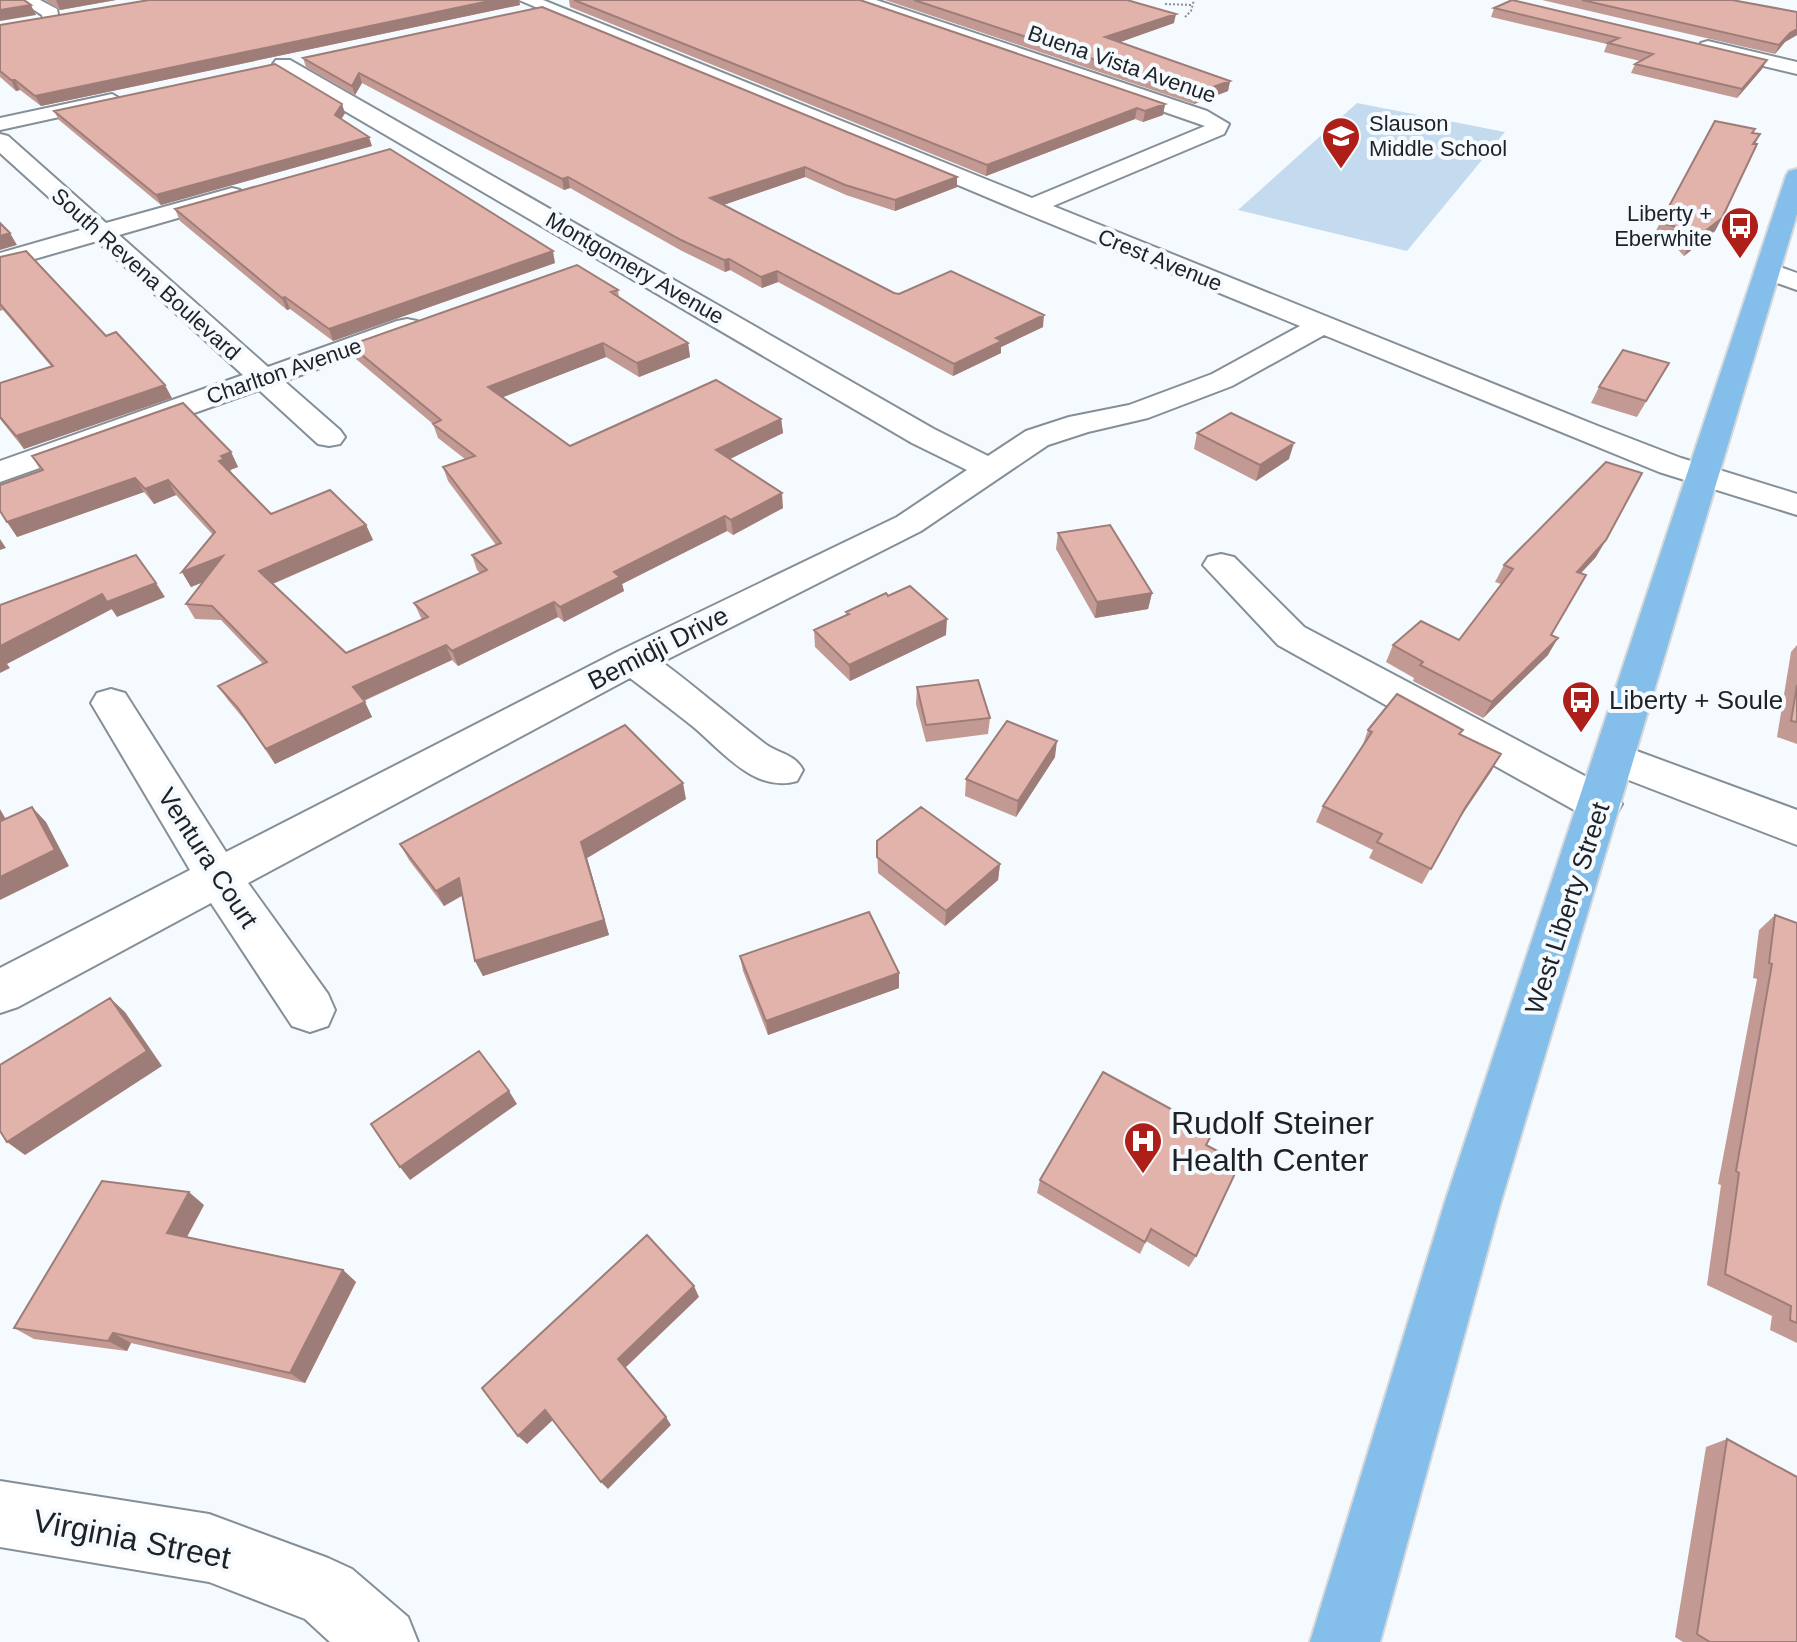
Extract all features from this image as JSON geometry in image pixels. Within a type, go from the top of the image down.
[{"type":"main road","points":[[25,24],[57,18]]},
{"type":"main road","name":"West Liberty Street","points":[[1345,1642],[1472,1205],[1703,475],[1788,275],[1797,176]]},
{"type":"street","points":[[27,0],[57,18]]},
{"type":"street","points":[[529,7],[579,0]]},
{"type":"street","name":"Buena Vista Avenue","points":[[859,0],[1200,115],[1218,124],[1216,129],[1030,207]]},
{"type":"street","name":"Crest Avenue","points":[[529,7],[1587,433],[1797,505]]},
{"type":"street","points":[[1690,43],[1797,68]]},
{"type":"street","name":"Montgomery Avenue","points":[[314,57],[275,65],[418,143],[923,436],[989,469]]},
{"type":"street","points":[[0,124],[129,96]]},
{"type":"street","name":"South Revena Boulevard","points":[[0,141],[329,437]]},
{"type":"street","points":[[388,151],[418,143]]},
{"type":"street","points":[[0,261],[249,190]]},
{"type":"street","points":[[581,266],[613,255]]},
{"type":"street","name":"Charlton Avenue","points":[[0,472],[431,319]]},
{"type":"street","name":"Bemidji Drive","points":[[0,992],[633,660],[909,524],[1037,438],[1080,424],[1137,412],[1222,380],[1322,325]]},
{"type":"street","points":[[1221,565],[1291,636],[1600,804]]},
{"type":"street","points":[[633,660],[708,717],[752,756],[782,770]]},
{"type":"street","name":"Ventura Court","points":[[111,703],[218,877],[310,1010]]},
{"type":"street","points":[[1615,758],[1797,828]]},
{"type":"street","name":"Virginia Street","points":[[0,1514],[209,1548],[328,1593],[383,1642]]},
{"type":"path","points":[[1185,17],[1194,0]]},
{"type":"path","points":[[1165,4],[1192,5]]},
{"type":"shaded area","points":[[1357,103],[1505,132],[1407,251],[1238,210]]},
{"type":"building","points":[[0,0],[24,0],[31,5],[0,10]]},
{"type":"building","points":[[149,0],[494,0],[35,96],[0,71],[0,25]]},
{"type":"building","points":[[574,0],[860,0],[1165,104],[1145,111],[1137,108],[987,165]]},
{"type":"building","points":[[914,0],[1127,0],[1176,14],[1105,37],[1230,81],[1196,93]]},
{"type":"building","points":[[1512,0],[1767,60],[1742,89],[1635,64],[1653,54],[1608,43],[1619,38],[1494,8]]},
{"type":"building","points":[[1582,0],[1732,0],[1797,12],[1797,29],[1779,45]]},
{"type":"building","points":[[542,7],[957,177],[895,200],[845,185],[805,167],[710,198],[894,293],[899,294],[951,271],[1044,315],[996,338],[1002,341],[954,364],[777,271],[761,277],[729,259],[724,260],[681,240],[568,177],[562,179],[359,73],[352,86],[303,58]]},
{"type":"building","points":[[275,64],[342,104],[335,115],[369,137],[156,195],[54,111]]},
{"type":"building","points":[[1715,121],[1755,129],[1752,133],[1760,134],[1722,218],[1690,243],[1674,226],[1660,223]]},
{"type":"building","points":[[390,149],[553,251],[329,329],[285,297],[282,298],[175,209]]},
{"type":"building","points":[[0,223],[10,233],[0,236]]},
{"type":"building","points":[[26,251],[106,336],[116,332],[165,385],[16,436],[0,417],[0,383],[53,366],[0,304],[0,257]]},
{"type":"building","points":[[577,265],[618,290],[611,292],[688,343],[637,363],[603,343],[488,387],[570,446],[716,380],[781,419],[716,450],[782,493],[731,520],[725,516],[614,572],[620,577],[560,607],[554,602],[452,651],[446,645],[353,687],[365,702],[266,749],[238,708],[218,686],[267,662],[212,606],[186,604],[223,556],[182,572],[215,532],[168,480],[145,489],[135,478],[7,522],[0,511],[0,485],[43,470],[32,456],[183,403],[231,452],[221,456],[224,459],[219,461],[271,514],[330,490],[366,525],[259,571],[346,653],[428,617],[414,603],[487,570],[472,555],[501,543],[443,467],[475,456],[433,424],[441,420],[350,345]]},
{"type":"building","points":[[1623,350],[1669,363],[1646,401],[1599,387]]},
{"type":"building","points":[[1231,413],[1294,443],[1260,465],[1197,433]]},
{"type":"building","points":[[1606,462],[1642,473],[1606,540],[1577,572],[1586,575],[1551,635],[1558,638],[1492,702],[1420,665],[1423,662],[1393,645],[1421,621],[1459,640],[1513,569],[1504,565]]},
{"type":"building","points":[[1110,525],[1152,593],[1097,602],[1058,533]]},
{"type":"building","points":[[136,555],[156,583],[107,602],[102,594],[0,646],[0,605]]},
{"type":"building","points":[[910,586],[947,619],[849,665],[814,630],[886,593],[888,596]]},
{"type":"building","points":[[978,680],[990,718],[926,725],[917,687]]},
{"type":"building","points":[[1797,685],[1797,722],[1791,721]]},
{"type":"building","points":[[1397,694],[1463,730],[1459,734],[1501,754],[1465,808],[1431,869],[1377,842],[1382,834],[1323,806],[1372,732],[1368,730]]},
{"type":"building","points":[[1007,721],[1057,741],[1018,801],[966,779]]},
{"type":"building","points":[[625,725],[683,783],[581,842],[604,920],[475,961],[459,878],[436,891],[400,844]]},
{"type":"building","points":[[32,807],[55,850],[0,877],[0,819]]},
{"type":"building","points":[[921,807],[1000,864],[946,911],[877,857],[877,841]]},
{"type":"building","points":[[869,912],[899,973],[766,1021],[740,956]]},
{"type":"building","points":[[1775,915],[1797,923],[1797,1323],[1790,1320],[1791,1306],[1725,1274],[1739,1173],[1736,1171],[1772,964],[1769,963]]},
{"type":"building","points":[[110,998],[147,1051],[7,1142],[0,1131],[0,1065]]},
{"type":"building","points":[[479,1051],[509,1091],[400,1167],[371,1124]]},
{"type":"building","points":[[1103,1072],[1213,1132],[1206,1145],[1240,1163],[1196,1256],[1151,1229],[1145,1242],[1040,1180]]},
{"type":"building","points":[[102,1181],[189,1192],[167,1233],[343,1270],[290,1373],[113,1333],[108,1341],[14,1328]]},
{"type":"building","points":[[647,1235],[694,1286],[618,1359],[666,1417],[601,1482],[545,1410],[518,1436],[482,1388]]},
{"type":"building","points":[[1727,1439],[1797,1477],[1797,1642],[1710,1642],[1697,1634]]},
{"type":"place","name":"Slauson Middle School","points":[[1341,170]]},
{"type":"place","name":"Liberty + Eberwhite","points":[[1740,260]]},
{"type":"place","name":"Liberty + Soule","points":[[1581,734]]},
{"type":"place","name":"Rudolf Steiner Health Center","points":[[1143,1175]]}]
